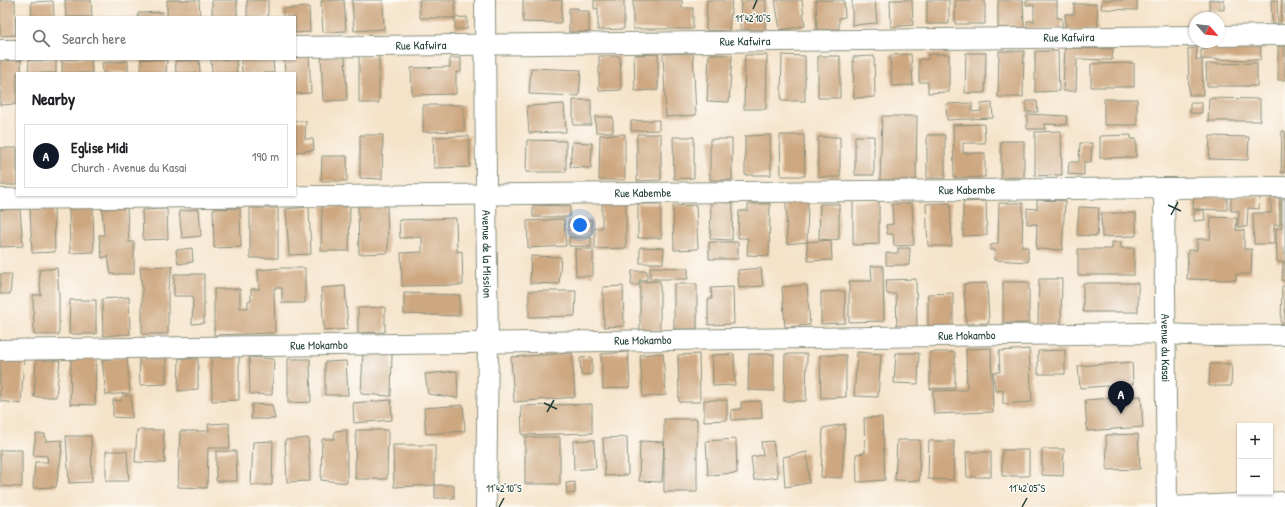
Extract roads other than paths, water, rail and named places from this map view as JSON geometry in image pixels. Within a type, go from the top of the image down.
[{"type":"street","name":"Avenue de la Mission","points":[[485,0],[488,343],[486,507]]},
{"type":"street","points":[[1225,36],[1285,35]]},
{"type":"street","name":"Rue Kafwira","points":[[296,47],[1189,36]]},
{"type":"street","points":[[0,50],[16,50]]},
{"type":"street","name":"Rue Kabembe","points":[[296,196],[1285,187]]},
{"type":"street","name":"Avenue du Kasai","points":[[1164,188],[1168,507]]},
{"type":"street","name":"Rue Kabembe","points":[[0,199],[292,196]]},
{"type":"street","name":"Rue Mokambo","points":[[0,350],[1116,333],[1212,336],[1285,335]]},
{"type":"street","points":[[1168,507],[1285,502]]},
{"type":"place","name":"Eglise Midi","points":[[1121,414]]}]
